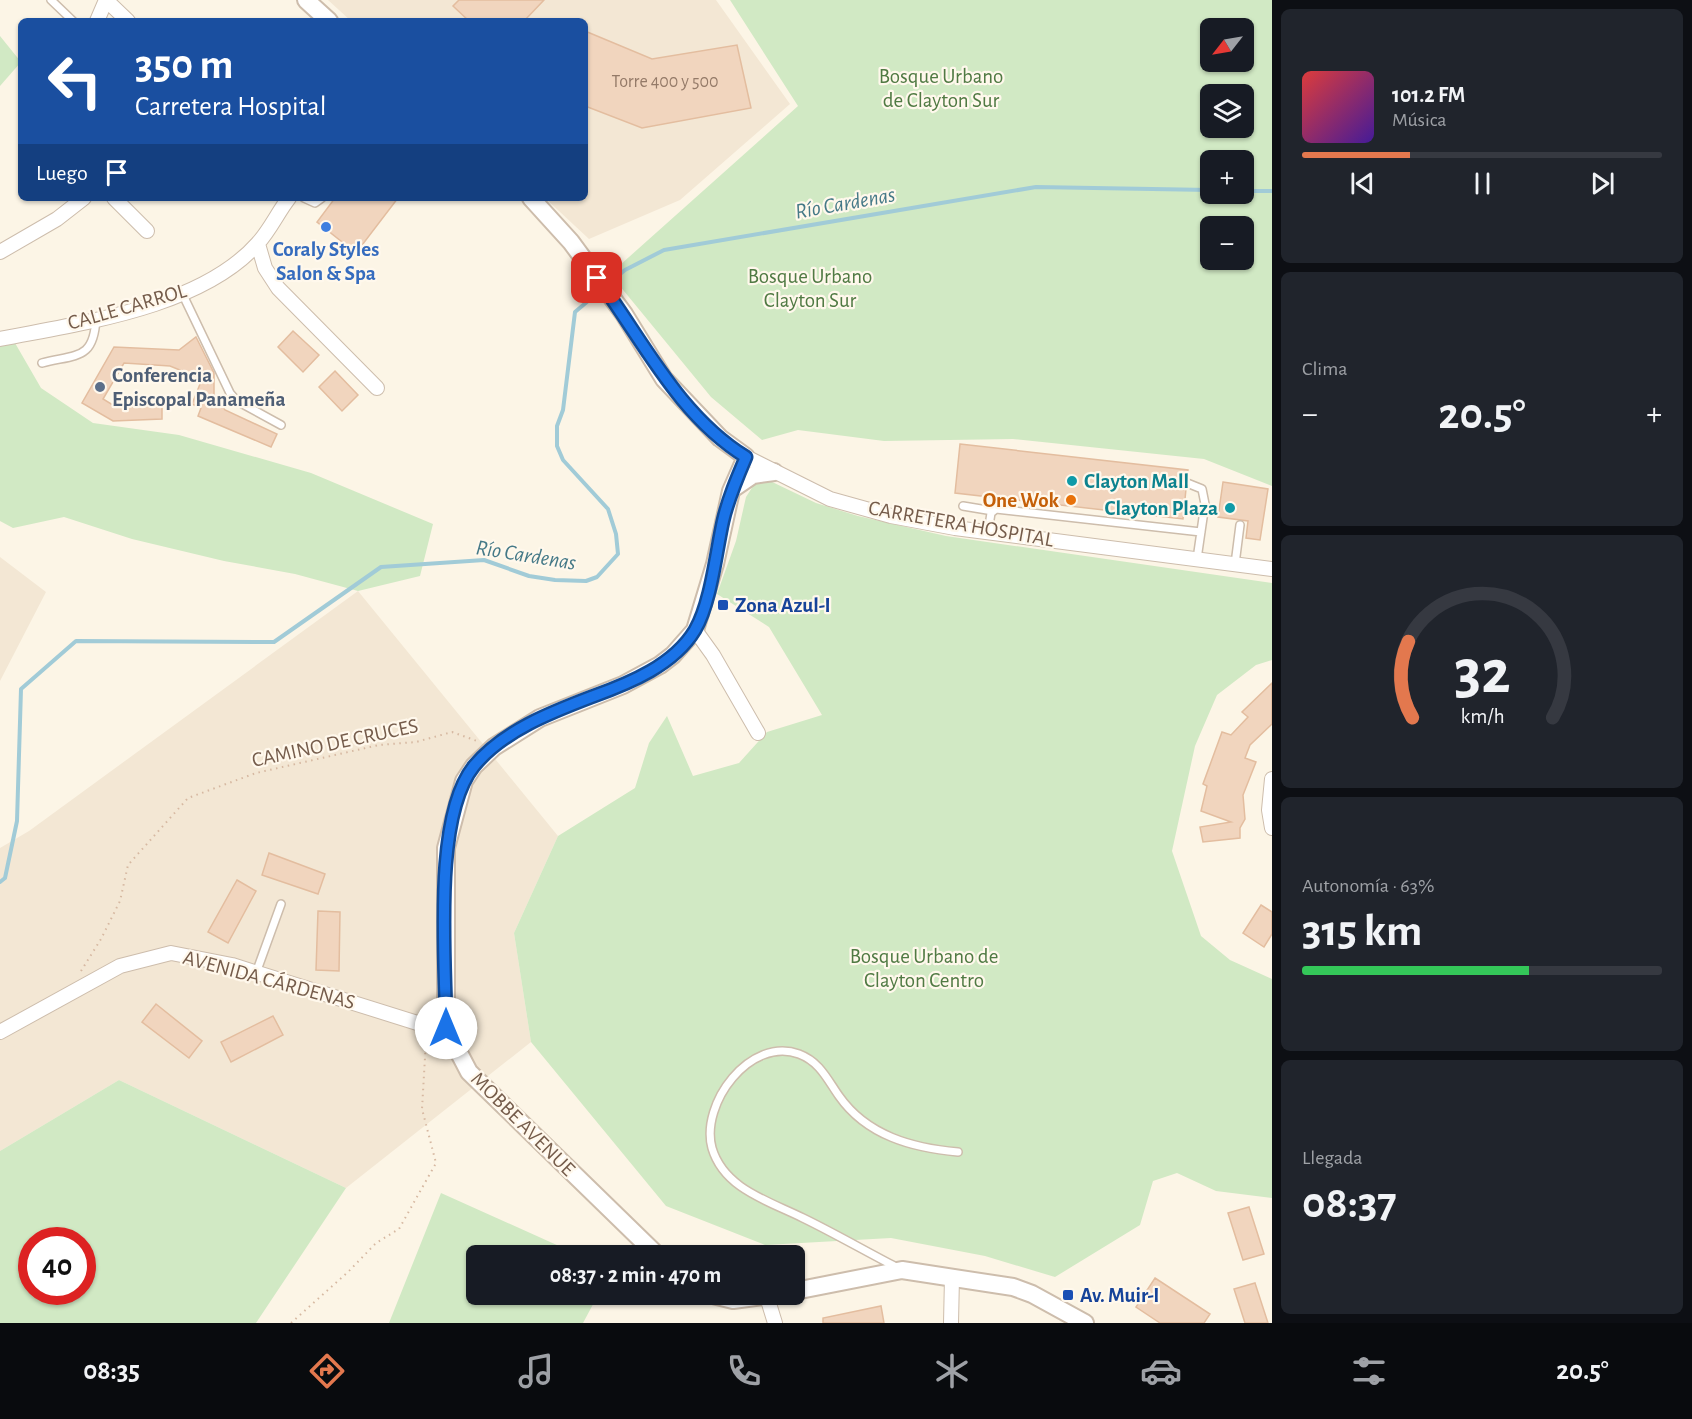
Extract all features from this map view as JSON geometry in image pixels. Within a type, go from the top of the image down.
[{"type":"street","points":[[98,18],[106,0],[125,18]]},
{"type":"street","points":[[306,0],[326,18]]},
{"type":"street","points":[[0,252],[57,219],[80,201]]},
{"type":"street","points":[[117,201],[147,231]]},
{"type":"street","name":"CALLE CARROL","points":[[0,339],[96,318],[182,293],[224,271],[258,243],[287,201]]},
{"type":"street","name":"CARRETERA HOSPITAL","points":[[534,201],[571,242],[624,314],[664,379],[720,438],[746,457],[774,472],[830,499],[864,509],[988,532],[1272,569]]},
{"type":"street","points":[[258,243],[265,268],[278,288],[377,388]]},
{"type":"street","points":[[720,438],[731,465],[731,491]]},
{"type":"street","name":"MOBBE AVENUE","points":[[647,1245],[470,1072],[446,1028],[446,848],[464,781],[484,756],[507,738],[540,718],[623,685],[660,665],[695,630],[715,564],[731,491],[746,457]]},
{"type":"street","points":[[731,491],[753,475],[774,472]]},
{"type":"street","points":[[695,630],[713,655],[758,734]]},
{"type":"street","points":[[1272,780],[1269,810],[1272,828]]},
{"type":"street","name":"AVENIDA CÁRDENAS","points":[[0,1032],[66,993],[120,966],[171,953],[256,973],[427,1026],[446,1028]]},
{"type":"street","points":[[805,1289],[902,1270],[1013,1287],[1032,1294],[1085,1323]]},
{"type":"street","points":[[951,1323],[952,1277]]},
{"type":"street","points":[[774,1305],[775,1323]]},
{"type":"lane","points":[[51,0],[70,18]]},
{"type":"lane","points":[[182,293],[230,393],[237,401],[281,425]]},
{"type":"lane","points":[[42,363],[84,351],[95,340],[96,318]]},
{"type":"lane","points":[[1186,483],[1196,485],[1204,492],[1205,504],[1197,559]]},
{"type":"lane","points":[[963,506],[1201,532]]},
{"type":"lane","points":[[988,532],[993,511]]},
{"type":"lane","points":[[1236,564],[1240,525]]},
{"type":"lane","points":[[256,973],[281,904]]},
{"type":"lane","points":[[902,1270],[802,1217],[759,1198],[734,1181],[717,1160],[711,1143],[711,1113],[732,1078],[754,1061],[779,1052],[797,1054],[821,1069],[850,1110],[887,1136],[909,1146],[958,1152]]},
{"type":"path","name":"CAMINO DE CRUCES","points":[[66,993],[101,939],[120,901],[128,865],[188,798],[256,773],[379,745],[416,742],[452,732],[481,742]]},
{"type":"path","points":[[291,1323],[349,1271],[376,1243],[399,1229],[436,1163],[422,1109],[427,1026]]},
{"type":"shaded area","points":[[328,0],[716,0],[790,104],[680,200],[589,239],[548,201],[588,201],[588,18],[348,18]]},
{"type":"shaded area","points":[[0,557],[46,592],[0,681]]},
{"type":"shaded area","points":[[358,591],[558,836],[514,933],[531,1042],[346,1188],[119,1080],[0,1151],[0,848],[29,831]]},
{"type":"green space","name":"Bosque Urbano Clayton Sur","points":[[730,0],[1272,0],[1272,486],[1204,459],[1013,439],[884,441],[798,430],[762,440],[711,397],[610,274],[798,106]]},
{"type":"green space","points":[[0,36],[18,58],[18,65],[0,86]]},
{"type":"green space","points":[[15,343],[41,388],[93,423],[179,435],[311,473],[433,524],[420,576],[358,591],[295,574],[224,561],[132,539],[64,517],[13,528],[0,521],[0,344]]},
{"type":"green space","name":"Bosque Urbano de Clayton Centro","points":[[768,480],[816,503],[858,516],[946,536],[1272,583],[1272,660],[1256,665],[1217,695],[1195,746],[1172,851],[1201,936],[1230,960],[1272,979],[1272,1198],[1216,1191],[1177,1173],[1153,1181],[1140,1225],[1055,1277],[985,1256],[891,1238],[765,1245],[666,1206],[531,1042],[514,933],[558,836],[635,788],[649,743],[667,716],[693,776],[739,763],[767,732],[822,715],[769,627],[717,594],[736,541],[746,497],[755,483]]},
{"type":"green space","points":[[119,1080],[346,1188],[256,1323],[0,1323],[0,1151]]},
{"type":"green space","points":[[441,1193],[557,1245],[466,1245],[466,1305],[593,1305],[583,1323],[389,1323]]},
{"type":"building","points":[[459,0],[544,0],[527,18],[466,18],[453,6]]},
{"type":"building","points":[[588,32],[652,59],[737,45],[751,108],[642,128],[588,107]]},
{"type":"building","points":[[333,201],[396,201],[356,253],[317,222]]},
{"type":"building","points":[[293,331],[319,355],[303,372],[278,347]]},
{"type":"building","name":"Conferencia Episcopal Panameña","points":[[196,337],[214,373],[214,395],[225,410],[277,434],[271,447],[198,416],[201,408],[192,404],[202,379],[170,366],[124,363],[103,399],[116,407],[162,405],[162,419],[113,421],[82,403],[114,347],[179,350]]},
{"type":"building","points":[[335,371],[358,395],[342,411],[319,387]]},
{"type":"building","name":"Clayton Mall","points":[[960,444],[1188,470],[1187,477],[1181,483],[1186,489],[1183,519],[955,493]]},
{"type":"building","name":"Clayton Plaza","points":[[1223,482],[1268,489],[1260,540],[1246,538],[1248,521],[1218,517]]},
{"type":"building","points":[[1272,683],[1272,724],[1250,745],[1245,758],[1256,762],[1243,795],[1245,819],[1240,828],[1240,838],[1203,842],[1200,827],[1231,822],[1201,811],[1207,786],[1203,784],[1222,732],[1231,735],[1248,717],[1242,712]]},
{"type":"building","points":[[269,853],[325,874],[318,894],[262,875]]},
{"type":"building","points":[[237,880],[256,891],[228,943],[208,932]]},
{"type":"building","points":[[1261,905],[1272,912],[1272,934],[1264,947],[1243,933]]},
{"type":"building","points":[[318,911],[340,912],[339,971],[316,970]]},
{"type":"building","points":[[156,1004],[202,1041],[189,1058],[142,1022]]},
{"type":"building","points":[[273,1016],[283,1035],[231,1062],[221,1042]]},
{"type":"building","points":[[1249,1207],[1264,1254],[1243,1260],[1228,1213]]},
{"type":"building","points":[[1155,1278],[1210,1314],[1204,1323],[1160,1323],[1136,1307]]},
{"type":"building","points":[[1255,1283],[1268,1323],[1245,1323],[1234,1289]]},
{"type":"building","points":[[881,1306],[884,1323],[823,1323],[823,1318]]},
{"type":"waterway","name":"Río Cardenas","points":[[607,285],[625,270],[664,250],[1036,187],[1200,190]]},
{"type":"waterway","name":"Río Cardenas","points":[[1254,191],[1272,191]]},
{"type":"waterway","name":"Río Cardenas","points":[[0,882],[5,878],[17,821],[21,689],[76,641],[274,642],[381,567],[484,560],[529,576],[555,580],[586,581],[597,577],[618,554],[616,534],[608,509],[563,460],[557,446],[557,426],[563,410],[575,312],[601,290]]},
{"type":"place","name":"Coraly Styles Salon & Spa","points":[[326,227]]},
{"type":"place","name":"Conferencia Episcopal Panameña","points":[[100,387]]},
{"type":"place","name":"Clayton Mall","points":[[1072,481]]},
{"type":"place","name":"One Wok","points":[[1071,500]]},
{"type":"place","name":"Clayton Plaza","points":[[1230,508]]},
{"type":"place","name":"Zona Azul-I","points":[[723,605]]},
{"type":"place","name":"Av. Muir-I","points":[[1068,1295]]},
{"type":"route","points":[[446,1028],[445,861],[449,828],[464,781],[474,766],[507,738],[540,718],[623,685],[660,665],[684,644],[695,630],[703,606],[731,491],[746,457],[720,438],[664,379],[624,314],[597,278]]},
{"type":"park label","name":"Bosque Urbano de Clayton Sur","points":[[941,88]]}]
